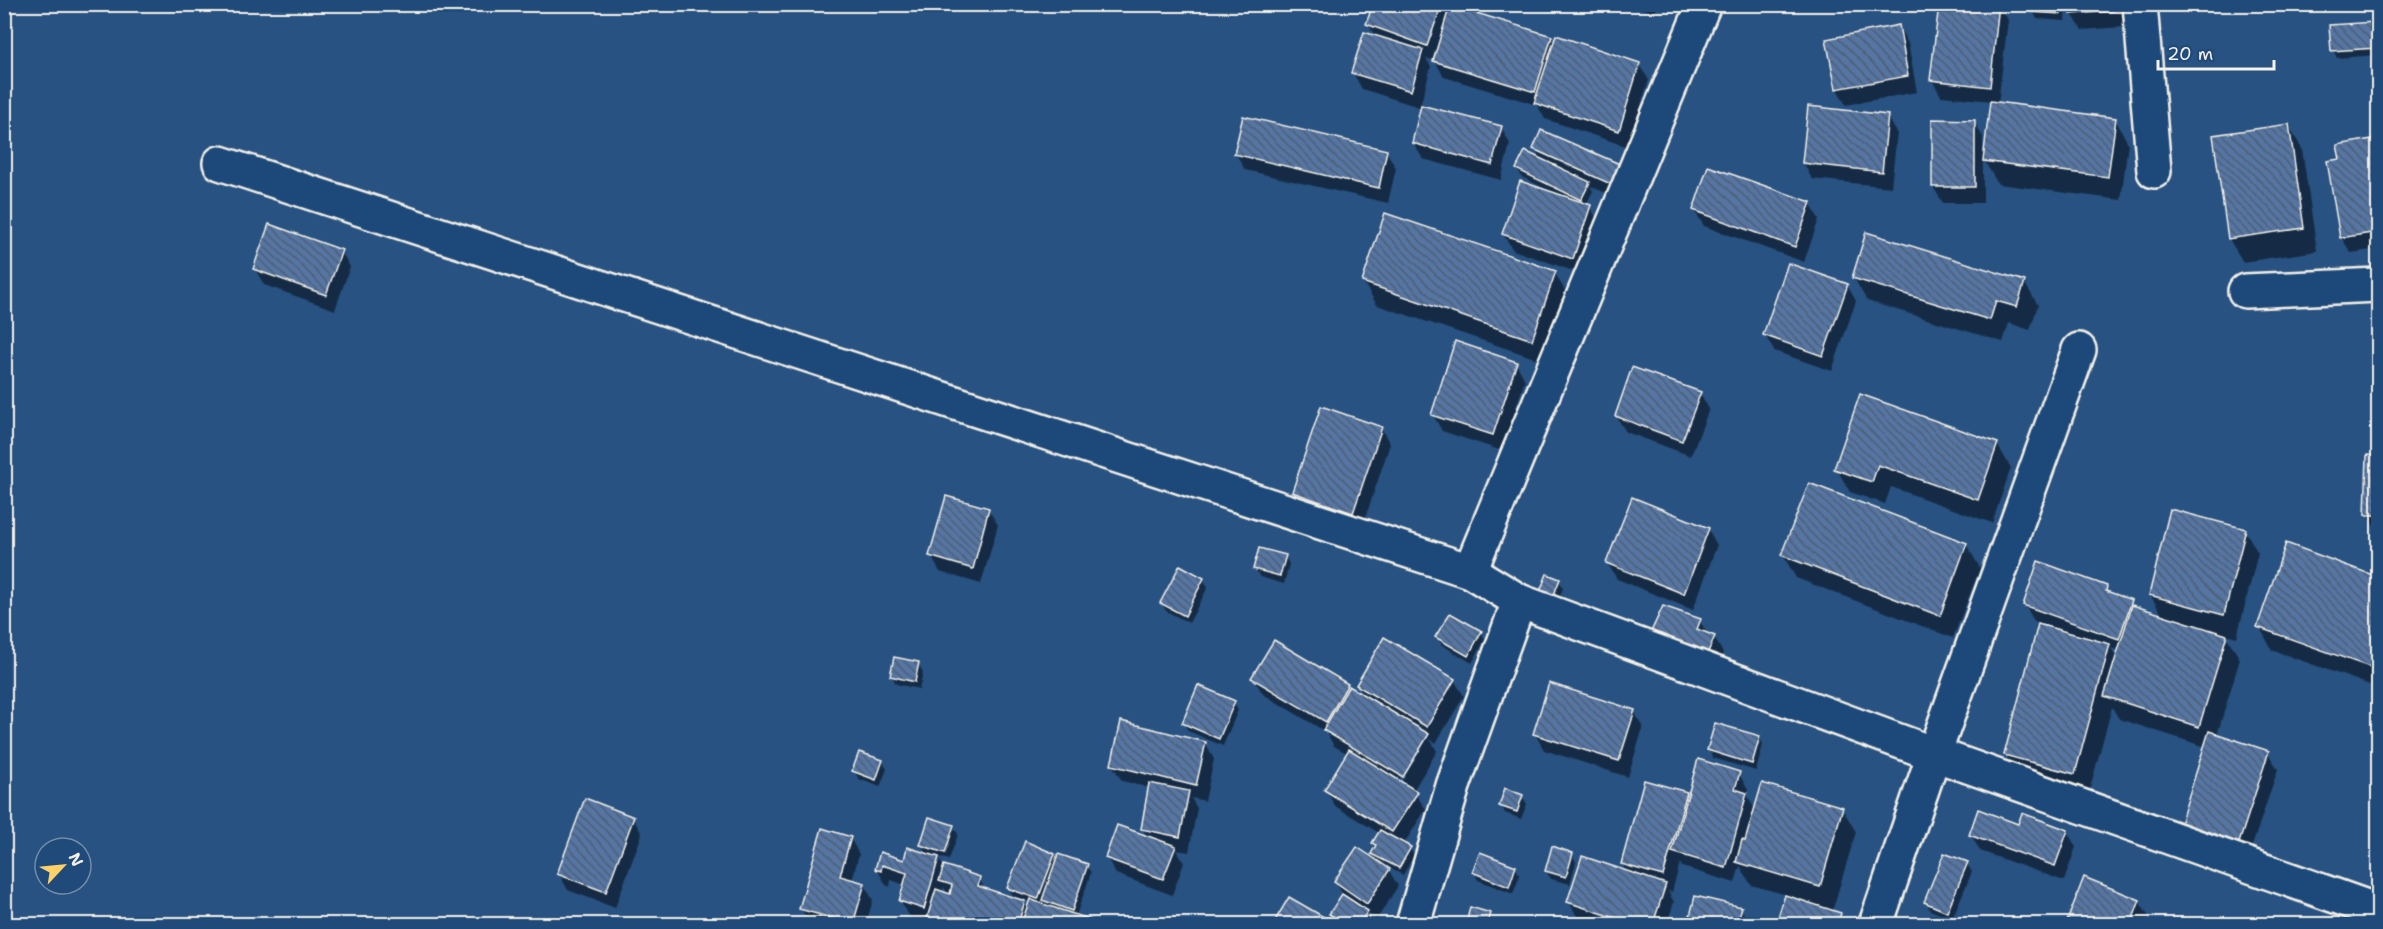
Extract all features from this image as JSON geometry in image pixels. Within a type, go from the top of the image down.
[{"type":"street","points":[[1470,571],[1704,4]]},
{"type":"street","points":[[2140,4],[2154,171]]},
{"type":"street","points":[[220,163],[1470,571],[1519,601],[1934,754],[2379,911]]},
{"type":"street","points":[[2245,291],[2379,285]]},
{"type":"street","points":[[1876,924],[1934,754],[2079,350]]},
{"type":"street","points":[[1413,924],[1453,786],[1519,601]]},
{"type":"building","points":[[1373,4],[1442,4],[1427,46],[1366,24]]},
{"type":"building","points":[[1939,4],[1999,4],[1990,87],[1930,80]]},
{"type":"building","points":[[2032,4],[2062,4],[2061,14],[2031,12]]},
{"type":"building","points":[[2070,4],[2114,4],[2114,11],[2071,14]]},
{"type":"building","points":[[1450,5],[1552,36],[1535,92],[1433,61]]},
{"type":"building","points":[[2375,22],[2377,48],[2331,51],[2329,25]]},
{"type":"building","points":[[1899,25],[1908,76],[1836,89],[1826,39]]},
{"type":"building","points":[[1364,32],[1423,50],[1411,91],[1351,73]]},
{"type":"building","points":[[1556,35],[1640,63],[1619,131],[1534,103]]},
{"type":"building","points":[[1990,101],[2116,118],[2108,177],[1983,161]]},
{"type":"building","points":[[1421,105],[1502,126],[1492,165],[1412,143]]},
{"type":"building","points":[[1808,106],[1888,115],[1882,172],[1802,163]]},
{"type":"building","points":[[1243,116],[1387,150],[1379,188],[1234,154]]},
{"type":"building","points":[[1932,119],[1975,120],[1975,187],[1932,187]]},
{"type":"building","points":[[2289,124],[2304,228],[2228,239],[2213,135]]},
{"type":"building","points":[[1541,130],[1622,165],[1613,185],[1533,149]]},
{"type":"building","points":[[2378,138],[2378,232],[2340,238],[2327,161],[2340,159],[2337,145]]},
{"type":"building","points":[[1525,151],[1590,182],[1581,200],[1516,169]]},
{"type":"building","points":[[1708,166],[1811,202],[1795,247],[1693,210]]},
{"type":"building","points":[[1520,181],[1591,205],[1573,259],[1502,234]]},
{"type":"building","points":[[1385,213],[1556,271],[1532,340],[1362,282]]},
{"type":"building","points":[[269,224],[342,250],[326,295],[253,269]]},
{"type":"building","points":[[1866,232],[2025,281],[2017,307],[1996,301],[1990,320],[1852,278]]},
{"type":"building","points":[[1788,263],[1848,284],[1823,356],[1763,335]]},
{"type":"building","points":[[1455,341],[1517,362],[1493,435],[1431,415]]},
{"type":"building","points":[[1632,367],[1701,392],[1682,441],[1615,416]]},
{"type":"building","points":[[1860,394],[1998,443],[1978,500],[1878,465],[1872,482],[1834,469]]},
{"type":"building","points":[[1321,406],[1382,427],[1353,513],[1292,492]]},
{"type":"building","points":[[2367,455],[2378,456],[2378,515],[2365,515]]},
{"type":"building","points":[[1809,483],[1967,543],[1940,616],[1781,555]]},
{"type":"building","points":[[946,496],[989,508],[973,569],[929,556]]},
{"type":"building","points":[[1632,497],[1709,528],[1684,594],[1606,563]]},
{"type":"building","points":[[2170,509],[2246,529],[2224,615],[2149,595]]},
{"type":"building","points":[[2286,543],[2378,577],[2378,670],[2257,627]]},
{"type":"building","points":[[1259,548],[1286,555],[1280,576],[1253,569]]},
{"type":"building","points":[[2038,561],[2107,586],[2106,591],[2132,600],[2119,639],[2023,605]]},
{"type":"building","points":[[1180,565],[1204,578],[1185,616],[1160,603]]},
{"type":"building","points":[[1547,574],[1560,579],[1553,597],[1540,591]]},
{"type":"building","points":[[2132,605],[2227,635],[2199,727],[2104,696]]},
{"type":"building","points":[[1663,606],[1701,619],[1697,629],[1715,636],[1708,652],[1691,645],[1687,657],[1650,634]]},
{"type":"building","points":[[1450,613],[1482,631],[1468,656],[1435,637]]},
{"type":"building","points":[[2038,624],[2110,644],[2075,774],[2004,755]]},
{"type":"building","points":[[1384,637],[1455,679],[1427,727],[1356,685]]},
{"type":"building","points":[[1274,640],[1348,684],[1326,722],[1251,678]]},
{"type":"building","points":[[894,657],[919,662],[915,682],[890,676]]},
{"type":"building","points":[[1549,683],[1635,710],[1619,761],[1533,734]]},
{"type":"building","points":[[1198,685],[1235,701],[1219,739],[1182,723]]},
{"type":"building","points":[[1349,686],[1429,734],[1403,777],[1323,730]]},
{"type":"building","points":[[1121,721],[1206,742],[1196,786],[1111,765]]},
{"type":"building","points":[[1715,723],[1760,736],[1752,764],[1707,750]]},
{"type":"building","points":[[2209,731],[2269,751],[2239,843],[2180,824]]},
{"type":"building","points":[[1349,749],[1418,792],[1392,832],[1324,790]]},
{"type":"building","points":[[859,752],[883,760],[876,780],[852,771]]},
{"type":"building","points":[[1698,759],[1740,772],[1735,789],[1747,793],[1726,868],[1672,852]]},
{"type":"building","points":[[1644,780],[1687,792],[1663,876],[1621,864]]},
{"type":"building","points":[[1149,783],[1189,791],[1180,837],[1141,829]]},
{"type":"building","points":[[1762,783],[1843,807],[1820,887],[1736,862],[1742,840],[1745,841]]},
{"type":"building","points":[[1505,788],[1523,795],[1517,812],[1499,806]]},
{"type":"building","points":[[585,798],[634,817],[606,892],[557,874]]},
{"type":"building","points":[[1978,809],[2018,824],[2022,813],[2068,830],[2055,866],[1969,835]]},
{"type":"building","points":[[929,817],[954,825],[945,853],[920,845]]},
{"type":"building","points":[[1117,825],[1176,846],[1163,879],[1105,858]]},
{"type":"building","points":[[822,828],[851,837],[840,876],[865,883],[853,924],[799,909]]},
{"type":"building","points":[[1380,830],[1411,847],[1399,868],[1371,854],[1376,845],[1372,843]]},
{"type":"building","points":[[1025,841],[1055,854],[1038,899],[1007,888]]},
{"type":"building","points":[[1552,846],[1573,853],[1566,877],[1545,871]]},
{"type":"building","points":[[907,847],[939,857],[924,909],[899,901],[907,873],[882,865],[881,871],[875,869],[880,852],[904,860]]},
{"type":"building","points":[[1357,847],[1390,869],[1367,904],[1334,881]]},
{"type":"building","points":[[1480,852],[1516,866],[1509,887],[1472,872]]},
{"type":"building","points":[[1944,853],[1968,862],[1947,912],[1924,902]]},
{"type":"building","points":[[1058,854],[1088,864],[1072,911],[1042,900]]},
{"type":"building","points":[[1582,856],[1666,884],[1653,924],[1634,924],[1567,902]]},
{"type":"building","points":[[944,865],[980,877],[978,886],[1025,901],[1018,924],[970,924],[954,919],[952,924],[947,924],[927,918],[936,889],[950,894],[952,885],[939,881]]},
{"type":"building","points":[[2084,877],[2140,900],[2131,924],[2066,924]]},
{"type":"building","points":[[1342,894],[1368,911],[1359,924],[1346,924],[1329,914]]},
{"type":"building","points":[[1785,895],[1841,913],[1838,924],[1802,924],[1778,917]]},
{"type":"building","points":[[1695,896],[1742,907],[1737,924],[1688,924]]},
{"type":"building","points":[[1289,897],[1336,924],[1273,924]]},
{"type":"building","points":[[1030,899],[1040,903],[1104,924],[1021,924]]},
{"type":"building","points":[[1470,907],[1491,913],[1488,924],[1466,924]]}]
